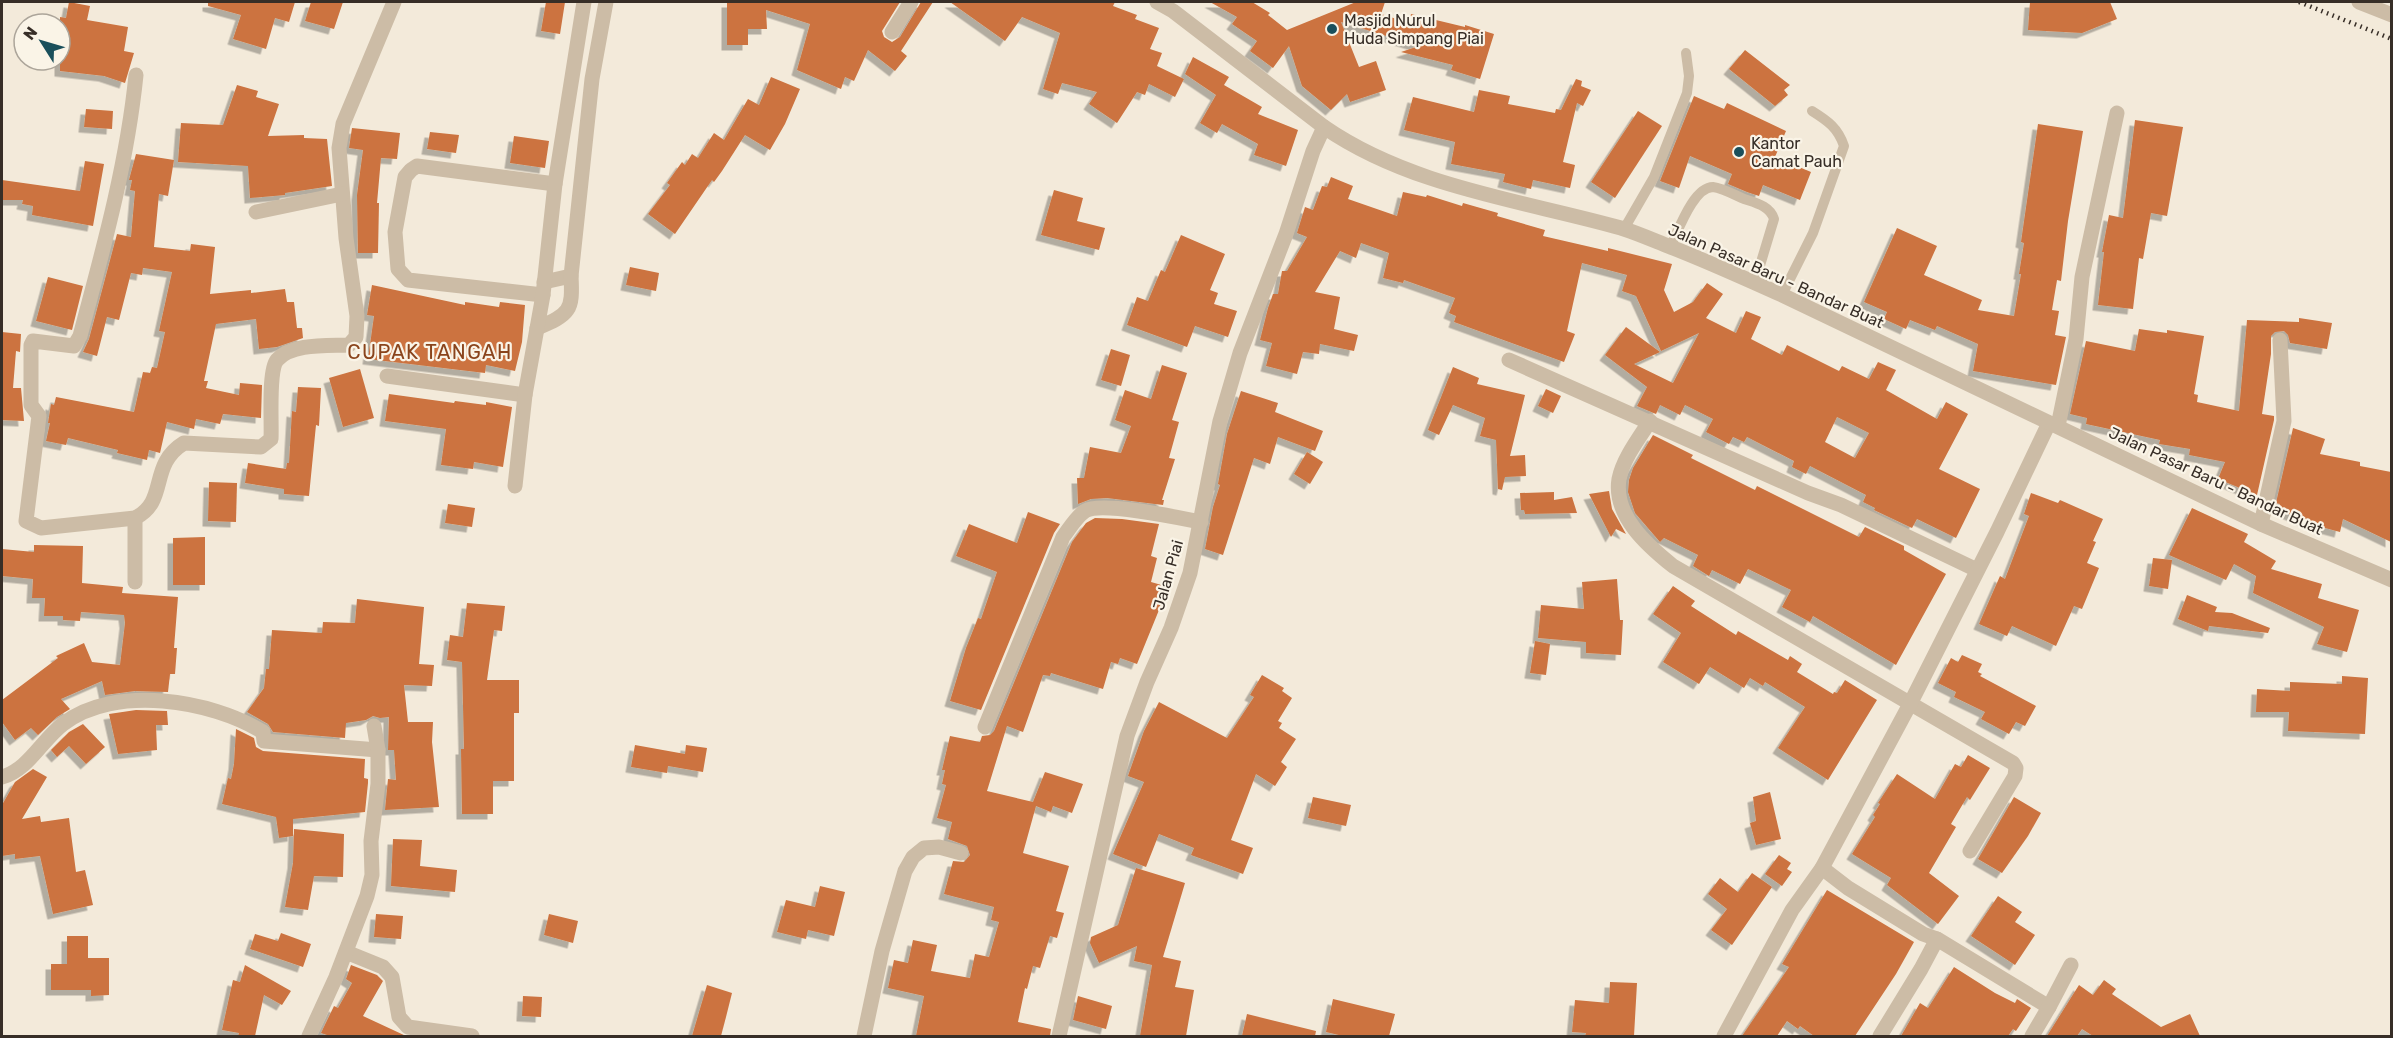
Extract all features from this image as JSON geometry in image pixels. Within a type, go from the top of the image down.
[{"type":"street","points":[[136,75],[131,118],[109,223],[80,336],[74,346],[39,341],[33,341],[31,345],[31,405],[39,416],[26,521],[41,528],[135,518],[145,513],[152,506],[166,460],[175,448],[184,443],[261,447],[268,443],[272,439],[272,385],[274,366],[278,360],[294,351],[349,345],[354,341],[357,316],[346,238],[339,148],[344,124],[394,2]]},
{"type":"street","points":[[514,486],[525,395],[543,288],[555,184],[584,2]]},
{"type":"street","points":[[537,328],[556,320],[570,306],[572,298],[571,276],[592,79],[606,2]]},
{"type":"street","points":[[892,32],[911,2]]},
{"type":"street","name":"Jalan Pasar Baru - Bandar Buat","points":[[1157,2],[1173,11],[1324,127],[1358,149],[1424,176],[1475,192],[1624,229],[1755,282],[2054,424],[2107,452],[2261,524],[2391,580]]},
{"type":"street","points":[[2359,2],[2391,15]]},
{"type":"street","points":[[1724,1036],[1791,910],[1822,868],[1910,704],[2054,424],[2076,339],[2082,277],[2116,113]]},
{"type":"street","name":"Jalan Piai","points":[[1059,1036],[1127,736],[1147,682],[1171,628],[1190,573],[1229,386],[1324,127]]},
{"type":"street","points":[[555,184],[417,166],[405,177],[395,232],[398,269],[408,280],[543,288],[571,276]]},
{"type":"street","points":[[256,212],[342,194]]},
{"type":"street","points":[[2261,524],[2284,421],[2280,340]]},
{"type":"street","points":[[1509,360],[1808,493],[1841,505],[1977,570]]},
{"type":"street","points":[[387,376],[525,395]]},
{"type":"street","points":[[1650,421],[1625,462],[1619,478],[1619,491],[1624,510],[1646,545],[1673,566],[2013,763],[2016,768],[2015,776],[1970,851]]},
{"type":"street","points":[[985,727],[1064,537],[1085,511],[1093,508],[1128,510],[1201,522]]},
{"type":"street","points":[[135,518],[135,582]]},
{"type":"street","points":[[2,777],[19,768],[61,726],[77,714],[96,707],[132,702],[188,703],[248,723],[263,732],[264,741],[378,750]]},
{"type":"street","points":[[309,1036],[368,896],[372,875],[370,841],[378,784],[378,750],[374,726]]},
{"type":"street","points":[[864,1036],[882,951],[904,871],[913,857],[924,848],[939,847],[961,854]]},
{"type":"street","points":[[1822,868],[1848,888],[1923,934],[1937,939],[2049,1007]]},
{"type":"street","points":[[1880,1036],[1937,939]]},
{"type":"street","points":[[346,952],[383,968],[392,977],[399,1017],[408,1027],[472,1036]]},
{"type":"street","points":[[2032,1036],[2071,965]]},
{"type":"lane","points":[[1624,229],[1654,177],[1687,93],[1689,76],[1686,53]]},
{"type":"lane","points":[[1782,295],[1814,233],[1844,147],[1840,133],[1830,122],[1812,111]]},
{"type":"lane","points":[[1670,247],[1693,200],[1704,189],[1713,187],[1756,203],[1768,209],[1774,219],[1755,282]]},
{"type":"building","points":[[69,2],[90,6],[87,20],[128,27],[124,51],[134,53],[125,83],[104,76],[69,72],[72,72],[72,12],[67,12]]},
{"type":"building","points":[[208,2],[295,2],[289,22],[275,18],[266,49],[233,39],[241,15],[208,6]]},
{"type":"building","points":[[311,2],[343,2],[334,29],[305,21]]},
{"type":"building","points":[[546,2],[565,2],[560,34],[541,31]]},
{"type":"building","points":[[727,2],[900,2],[882,31],[884,37],[892,42],[900,37],[921,2],[933,2],[901,51],[907,56],[895,71],[868,50],[854,81],[845,77],[841,89],[797,70],[810,24],[766,10],[767,29],[748,29],[748,45],[727,45]]},
{"type":"building","points":[[950,2],[1115,2],[1113,6],[1137,15],[1135,19],[1159,28],[1150,49],[1162,53],[1157,66],[1184,79],[1175,97],[1149,84],[1145,95],[1137,92],[1117,123],[1089,104],[1097,92],[1062,83],[1058,94],[1043,89],[1060,33],[1022,17],[1005,41]]},
{"type":"building","points":[[1210,2],[1252,2],[1270,13],[1268,15],[1287,30],[1356,2],[1385,2],[1381,14],[1409,23],[1411,14],[1465,27],[1465,25],[1494,34],[1480,79],[1451,70],[1453,65],[1401,52],[1419,46],[1341,22],[1359,67],[1376,61],[1386,90],[1350,102],[1347,94],[1331,110],[1302,86],[1289,46],[1273,68],[1250,51],[1257,41],[1232,24],[1237,17]]},
{"type":"building","points":[[2030,2],[2110,2],[2117,19],[2082,33],[2028,30]]},
{"type":"building","points":[[1745,50],[1790,85],[1784,90],[1788,95],[1775,106],[1729,69]]},
{"type":"building","points":[[1193,57],[1229,77],[1224,85],[1262,107],[1258,114],[1298,130],[1286,166],[1254,155],[1258,144],[1222,124],[1217,133],[1200,123],[1216,95],[1185,74]]},
{"type":"building","points":[[771,77],[800,89],[785,124],[770,150],[745,135],[722,171],[714,182],[712,180],[675,234],[648,214],[670,185],[667,183],[682,162],[685,165],[692,154],[698,158],[714,133],[724,140],[748,99],[759,105]]},
{"type":"building","points":[[1576,79],[1582,81],[1581,86],[1591,90],[1583,106],[1577,103],[1563,162],[1575,165],[1570,188],[1533,180],[1531,189],[1503,182],[1505,174],[1451,164],[1455,142],[1404,130],[1413,97],[1474,112],[1479,90],[1510,96],[1508,104],[1555,113],[1556,109],[1561,110]]},
{"type":"building","points":[[237,85],[258,91],[256,97],[279,104],[268,136],[304,135],[304,138],[327,139],[332,186],[285,193],[285,195],[250,198],[248,166],[178,162],[181,123],[223,125]]},
{"type":"building","points":[[1694,96],[1724,109],[1727,103],[1786,131],[1775,157],[1811,172],[1800,200],[1763,185],[1759,196],[1747,192],[1728,184],[1732,174],[1690,156],[1679,188],[1660,181]]},
{"type":"building","points":[[86,109],[113,111],[112,129],[84,127]]},
{"type":"building","points":[[1638,111],[1662,126],[1615,198],[1591,182]]},
{"type":"building","points":[[2135,120],[2183,127],[2167,216],[2151,213],[2143,259],[2139,258],[2133,309],[2098,305],[2104,252],[2102,252],[2109,215],[2123,218]]},
{"type":"building","points":[[2038,124],[2083,131],[2061,281],[2057,280],[2052,310],[2059,311],[2055,335],[2066,337],[2056,385],[1973,371],[1978,344],[1937,326],[1935,330],[1910,320],[1906,329],[1884,319],[1887,312],[1864,302],[1897,228],[1937,246],[1924,275],[1982,300],[1978,310],[2014,316],[2024,243],[2021,242]]},
{"type":"building","points":[[352,128],[400,133],[397,159],[381,158],[377,203],[379,203],[378,253],[358,253],[357,195],[363,150],[349,148]]},
{"type":"building","points":[[430,132],[459,135],[456,153],[427,149]]},
{"type":"building","points":[[514,136],[549,141],[545,168],[510,163]]},
{"type":"building","points":[[136,154],[174,160],[168,196],[159,194],[154,247],[190,251],[191,244],[215,247],[210,294],[285,289],[287,302],[294,302],[297,328],[302,328],[303,338],[277,347],[259,349],[256,319],[216,324],[204,381],[208,381],[206,388],[239,395],[240,383],[262,385],[261,418],[223,414],[220,424],[196,419],[194,429],[167,422],[160,453],[149,450],[147,460],[117,453],[118,450],[68,438],[66,445],[46,441],[51,404],[54,405],[56,397],[134,412],[143,372],[150,373],[152,367],[157,368],[165,332],[159,331],[172,272],[143,268],[142,275],[131,273],[119,320],[107,317],[97,356],[83,352],[89,339],[117,234],[131,237],[135,191],[130,190],[132,180],[129,180]]},
{"type":"building","points":[[85,161],[104,164],[93,226],[32,215],[33,206],[22,204],[23,200],[2,200],[2,180],[80,191]]},
{"type":"building","points":[[1331,177],[1353,186],[1348,199],[1397,216],[1403,192],[1426,197],[1427,195],[1462,206],[1463,203],[1545,230],[1543,236],[1608,251],[1608,248],[1672,264],[1664,290],[1674,312],[1693,302],[1707,283],[1723,294],[1706,318],[1736,333],[1746,311],[1761,317],[1751,339],[1782,355],[1787,345],[1839,371],[1842,366],[1869,379],[1878,362],[1896,370],[1886,390],[1937,419],[1946,402],[1968,414],[1939,469],[1980,489],[1956,538],[1917,519],[1912,528],[1874,510],[1875,508],[1863,502],[1866,495],[1810,466],[1806,474],[1792,467],[1794,461],[1747,437],[1744,442],[1733,437],[1729,444],[1706,432],[1713,419],[1685,405],[1680,415],[1660,405],[1656,414],[1637,406],[1647,387],[1605,355],[1626,327],[1660,352],[1634,364],[1673,383],[1699,333],[1661,351],[1636,296],[1622,291],[1627,275],[1582,263],[1567,331],[1575,334],[1564,362],[1454,322],[1456,316],[1449,313],[1455,298],[1404,280],[1403,283],[1383,278],[1389,253],[1361,243],[1356,258],[1340,251],[1315,292],[1340,297],[1334,329],[1358,335],[1354,351],[1320,344],[1319,354],[1303,352],[1297,374],[1266,366],[1272,343],[1260,340],[1268,308],[1273,294],[1278,294],[1282,271],[1287,271],[1307,237],[1297,233],[1305,207],[1313,210],[1322,186],[1327,187]],"holes":[[[1837,417],[1869,433],[1855,458],[1825,442]]]},
{"type":"building","points":[[1054,190],[1083,198],[1077,221],[1105,228],[1099,250],[1041,235]]},
{"type":"building","points":[[1181,235],[1225,254],[1210,290],[1218,293],[1214,304],[1237,311],[1228,337],[1195,326],[1187,347],[1127,325],[1137,297],[1148,301],[1161,270],[1165,272]]},
{"type":"building","points":[[630,267],[659,273],[656,291],[626,285]]},
{"type":"building","points":[[48,277],[83,286],[72,330],[36,321]]},
{"type":"building","points":[[372,285],[465,305],[465,302],[499,307],[500,302],[525,305],[522,342],[515,371],[486,365],[485,373],[368,359],[374,316],[367,315]]},
{"type":"building","points":[[2299,318],[2332,323],[2327,349],[2290,343],[2284,331],[2275,332],[2271,336],[2271,354],[2262,414],[2274,416],[2274,420],[2257,495],[2218,479],[2225,462],[2189,455],[2190,449],[2159,444],[2160,440],[2086,424],[2087,418],[2070,414],[2086,341],[2135,351],[2139,329],[2167,333],[2167,330],[2204,336],[2194,394],[2198,395],[2197,402],[2239,411],[2247,320],[2299,322]]},
{"type":"building","points":[[2,332],[21,334],[20,352],[16,351],[13,388],[21,388],[24,421],[2,420]]},
{"type":"building","points":[[1111,349],[1130,355],[1121,386],[1101,380]]},
{"type":"building","points":[[1162,365],[1187,373],[1172,420],[1179,422],[1169,458],[1175,459],[1162,500],[1164,500],[1163,505],[1107,498],[1091,499],[1078,504],[1077,478],[1084,478],[1090,447],[1121,453],[1131,426],[1115,420],[1125,390],[1151,399]]},
{"type":"building","points":[[1453,367],[1479,378],[1477,384],[1525,395],[1510,456],[1525,455],[1526,476],[1505,477],[1502,490],[1498,489],[1496,440],[1480,436],[1485,418],[1453,405],[1439,435],[1428,430]]},
{"type":"building","points":[[360,369],[374,418],[343,427],[329,378]]},
{"type":"building","points":[[298,387],[321,388],[319,426],[316,425],[309,496],[284,494],[284,489],[245,483],[248,463],[286,469],[289,463],[292,411],[296,412]]},
{"type":"building","points":[[1546,389],[1561,396],[1553,413],[1538,406]]},
{"type":"building","points":[[1241,391],[1278,403],[1275,412],[1323,431],[1315,451],[1278,437],[1270,464],[1254,458],[1223,555],[1205,549],[1220,485],[1218,484],[1227,434]]},
{"type":"building","points":[[389,394],[454,403],[455,401],[486,405],[486,402],[512,407],[503,467],[474,462],[473,469],[441,465],[446,429],[385,421]]},
{"type":"building","points":[[2293,428],[2325,439],[2320,454],[2360,462],[2360,466],[2391,472],[2391,542],[2343,519],[2340,532],[2314,525],[2278,509],[2280,504],[2276,503]]},
{"type":"building","points":[[1653,435],[1693,455],[1691,458],[1755,490],[1757,486],[1859,537],[1865,527],[1904,546],[1904,550],[1946,574],[1896,665],[1813,616],[1810,622],[1782,607],[1791,590],[1748,569],[1740,584],[1712,570],[1709,576],[1693,566],[1698,555],[1664,538],[1660,542],[1635,513],[1628,492],[1633,468]]},
{"type":"building","points":[[1307,452],[1323,462],[1310,484],[1294,474]]},
{"type":"building","points":[[209,482],[237,483],[236,522],[208,521]]},
{"type":"building","points":[[1609,491],[1612,509],[1626,534],[1616,529],[1611,537],[1589,494]]},
{"type":"building","points":[[1554,492],[1554,500],[1572,497],[1577,513],[1525,514],[1524,510],[1521,510],[1520,493]]},
{"type":"building","points":[[2031,493],[2058,503],[2060,500],[2103,519],[2093,541],[2096,542],[2087,563],[2099,568],[2082,609],[2074,606],[2056,646],[2012,626],[2007,636],[1979,624],[2000,576],[2005,579],[2029,516],[2024,514]]},
{"type":"building","points":[[448,504],[475,508],[472,527],[445,523]]},
{"type":"building","points":[[2192,508],[2248,534],[2244,542],[2276,561],[2271,569],[2322,584],[2318,598],[2359,610],[2347,652],[2317,644],[2324,627],[2253,593],[2256,576],[2234,564],[2226,580],[2169,555]]},
{"type":"building","points":[[1028,512],[1060,524],[1054,533],[981,710],[950,701],[966,648],[978,618],[981,619],[997,572],[956,556],[969,524],[1017,543]]},
{"type":"building","points":[[1095,518],[1159,524],[1151,556],[1157,558],[1151,582],[1165,586],[1159,610],[1137,664],[1120,658],[1118,664],[1111,662],[1103,689],[1051,673],[1050,676],[1043,675],[1023,732],[1007,726],[987,791],[1033,802],[1045,772],[1083,784],[1072,813],[1053,806],[1051,812],[1036,806],[1023,853],[1069,866],[1056,911],[1064,913],[1057,938],[1050,936],[1040,968],[1033,966],[1027,989],[1025,988],[1018,1022],[1051,1029],[1050,1036],[916,1036],[924,996],[888,988],[894,960],[908,963],[913,940],[937,945],[931,971],[970,978],[975,954],[989,957],[999,922],[991,920],[994,907],[944,894],[953,861],[964,862],[970,855],[967,846],[948,839],[952,822],[937,818],[946,785],[942,784],[945,770],[942,770],[950,736],[980,742],[982,736],[990,735],[994,731],[1072,542],[1086,523]]},
{"type":"building","points":[[205,537],[205,585],[173,585],[173,538]]},
{"type":"building","points":[[34,545],[83,546],[82,583],[123,587],[122,593],[178,597],[174,648],[177,648],[175,674],[170,674],[168,692],[135,691],[105,695],[102,681],[61,699],[70,709],[57,717],[38,735],[31,728],[15,740],[2,722],[2,700],[58,658],[56,656],[84,643],[92,662],[120,665],[125,623],[124,615],[81,612],[80,621],[63,620],[63,616],[44,616],[45,598],[32,598],[33,579],[2,576],[2,549],[34,552]]},
{"type":"building","points":[[2153,558],[2172,560],[2168,589],[2149,586]]},
{"type":"building","points":[[1617,579],[1620,620],[1623,620],[1621,655],[1586,653],[1586,642],[1538,638],[1541,605],[1584,609],[1582,582]]},
{"type":"building","points":[[1673,586],[1695,601],[1691,606],[1736,635],[1738,631],[1788,660],[1790,656],[1802,664],[1797,672],[1833,694],[1837,693],[1845,680],[1877,700],[1828,780],[1778,748],[1805,707],[1765,682],[1763,686],[1750,678],[1744,688],[1710,667],[1699,684],[1663,662],[1681,633],[1653,614]]},
{"type":"building","points":[[2187,595],[2217,607],[2215,612],[2232,613],[2270,628],[2268,633],[2209,626],[2208,631],[2178,619]]},
{"type":"building","points":[[357,599],[424,607],[419,664],[434,665],[432,686],[404,685],[408,722],[433,722],[432,742],[439,807],[385,810],[388,779],[396,780],[394,750],[388,750],[389,717],[373,716],[366,720],[346,723],[345,738],[273,732],[268,724],[247,712],[264,688],[266,669],[269,669],[272,630],[322,633],[323,622],[355,623]]},
{"type":"building","points":[[467,603],[505,606],[502,631],[494,630],[487,680],[519,680],[519,713],[514,713],[514,781],[493,781],[493,814],[462,814],[461,749],[464,749],[462,662],[447,660],[450,635],[463,637]]},
{"type":"building","points":[[1535,641],[1550,644],[1546,675],[1530,673]]},
{"type":"building","points":[[1962,655],[1982,664],[1978,672],[1982,674],[1980,676],[2036,706],[2025,726],[2016,722],[2009,734],[1981,719],[1985,712],[1954,697],[1956,692],[1938,683],[1951,658],[1958,662]]},
{"type":"building","points":[[1262,675],[1284,688],[1282,691],[1292,698],[1278,721],[1282,723],[1279,728],[1296,739],[1281,762],[1287,767],[1275,786],[1256,774],[1231,840],[1253,848],[1243,874],[1191,855],[1194,848],[1159,834],[1146,867],[1113,854],[1144,782],[1128,776],[1144,731],[1159,702],[1227,738],[1254,697],[1250,695]]},
{"type":"building","points":[[2342,676],[2368,678],[2365,734],[2288,731],[2289,712],[2256,712],[2257,689],[2290,691],[2290,682],[2342,684]]},
{"type":"building","points":[[136,710],[167,711],[168,725],[156,725],[157,750],[118,754],[109,714]]},
{"type":"building","points":[[83,724],[105,747],[86,764],[69,746],[57,757],[51,750],[69,732]]},
{"type":"building","points":[[236,729],[254,738],[256,747],[263,751],[365,759],[364,778],[368,779],[368,783],[365,812],[293,819],[293,836],[279,838],[276,817],[222,804],[234,764]]},
{"type":"building","points":[[635,745],[685,754],[686,745],[707,748],[703,772],[668,766],[667,773],[631,767]]},
{"type":"building","points":[[1968,755],[1990,768],[1970,800],[1967,797],[1951,824],[1956,827],[1929,873],[1959,896],[1938,924],[1887,885],[1891,878],[1852,854],[1875,817],[1873,815],[1880,804],[1878,803],[1897,774],[1935,799],[1955,764],[1961,767]]},
{"type":"building","points":[[33,769],[47,777],[22,819],[40,816],[41,822],[69,818],[76,872],[85,870],[93,905],[53,914],[40,856],[15,859],[15,854],[2,856],[2,805],[15,782]]},
{"type":"building","points":[[1770,792],[1781,839],[1756,845],[1750,823],[1756,821],[1753,797]]},
{"type":"building","points":[[1313,797],[1351,805],[1346,826],[1308,818]]},
{"type":"building","points":[[2014,797],[2041,813],[2002,873],[1978,859]]},
{"type":"building","points":[[294,829],[344,834],[343,877],[314,876],[308,910],[285,907],[293,863]]},
{"type":"building","points":[[393,839],[422,840],[420,866],[457,870],[455,892],[391,886]]},
{"type":"building","points":[[1779,855],[1791,863],[1787,869],[1792,872],[1782,886],[1765,874]]},
{"type":"building","points":[[1136,868],[1185,883],[1163,957],[1181,961],[1175,987],[1194,990],[1186,1036],[1140,1036],[1152,965],[1134,961],[1137,946],[1099,963],[1090,943],[1091,937],[1118,925]]},
{"type":"building","points":[[1752,873],[1772,887],[1732,945],[1711,930],[1727,909],[1708,894],[1720,878],[1738,892]]},
{"type":"building","points":[[820,886],[845,892],[834,936],[808,930],[806,939],[777,932],[786,900],[815,907]]},
{"type":"building","points":[[1827,890],[1914,942],[1896,974],[1855,1036],[1814,1036],[1800,1026],[1798,1029],[1787,1021],[1777,1036],[1742,1036],[1789,967],[1782,964]]},
{"type":"building","points":[[1998,896],[2022,912],[2015,922],[2035,935],[2015,965],[1971,936]]},
{"type":"building","points":[[376,914],[403,916],[401,939],[374,937]]},
{"type":"building","points":[[549,914],[578,921],[573,943],[544,935]]},
{"type":"building","points":[[281,933],[311,944],[303,967],[250,949],[255,934],[278,941]]},
{"type":"building","points":[[67,936],[88,936],[88,958],[109,958],[109,995],[91,996],[91,990],[51,990],[51,964],[67,964]]},
{"type":"building","points":[[245,965],[291,991],[282,1005],[264,995],[255,1036],[238,1036],[239,1033],[222,1030],[233,980],[240,982]]},
{"type":"building","points":[[351,965],[377,975],[383,981],[363,1016],[406,1036],[330,1036],[321,1033],[334,1006],[338,1008],[352,983],[346,979]]},
{"type":"building","points":[[1954,967],[1995,993],[2015,1003],[2017,999],[2031,1008],[2016,1031],[2013,1029],[2008,1036],[1901,1036],[1920,1003],[1928,1008]]},
{"type":"building","points":[[2104,980],[2116,989],[2112,994],[2161,1027],[2190,1014],[2200,1036],[2093,1036],[2082,1029],[2077,1036],[2047,1036],[2079,985],[2093,995]]},
{"type":"building","points":[[1610,982],[1637,983],[1634,1036],[1585,1036],[1586,1033],[1572,1032],[1575,1000],[1609,1003]]},
{"type":"building","points":[[707,985],[732,993],[721,1036],[692,1036]]},
{"type":"building","points":[[523,996],[542,997],[541,1017],[522,1016]]},
{"type":"building","points":[[1078,996],[1112,1006],[1106,1029],[1073,1020]]},
{"type":"building","points":[[1333,999],[1395,1014],[1389,1036],[1343,1036],[1326,1032]]},
{"type":"building","points":[[1247,1014],[1316,1031],[1315,1036],[1242,1036]]},
{"type":"railway","points":[[2299,2],[2392,39]]},
{"type":"place","name":"Masjid Nurul Huda Simpang Piai","points":[[1332,29]]},
{"type":"place","name":"Kantor Camat Pauh","points":[[1739,152]]},
{"type":"district","name":"CUPAK TANGAH","points":[[430,352]]}]
